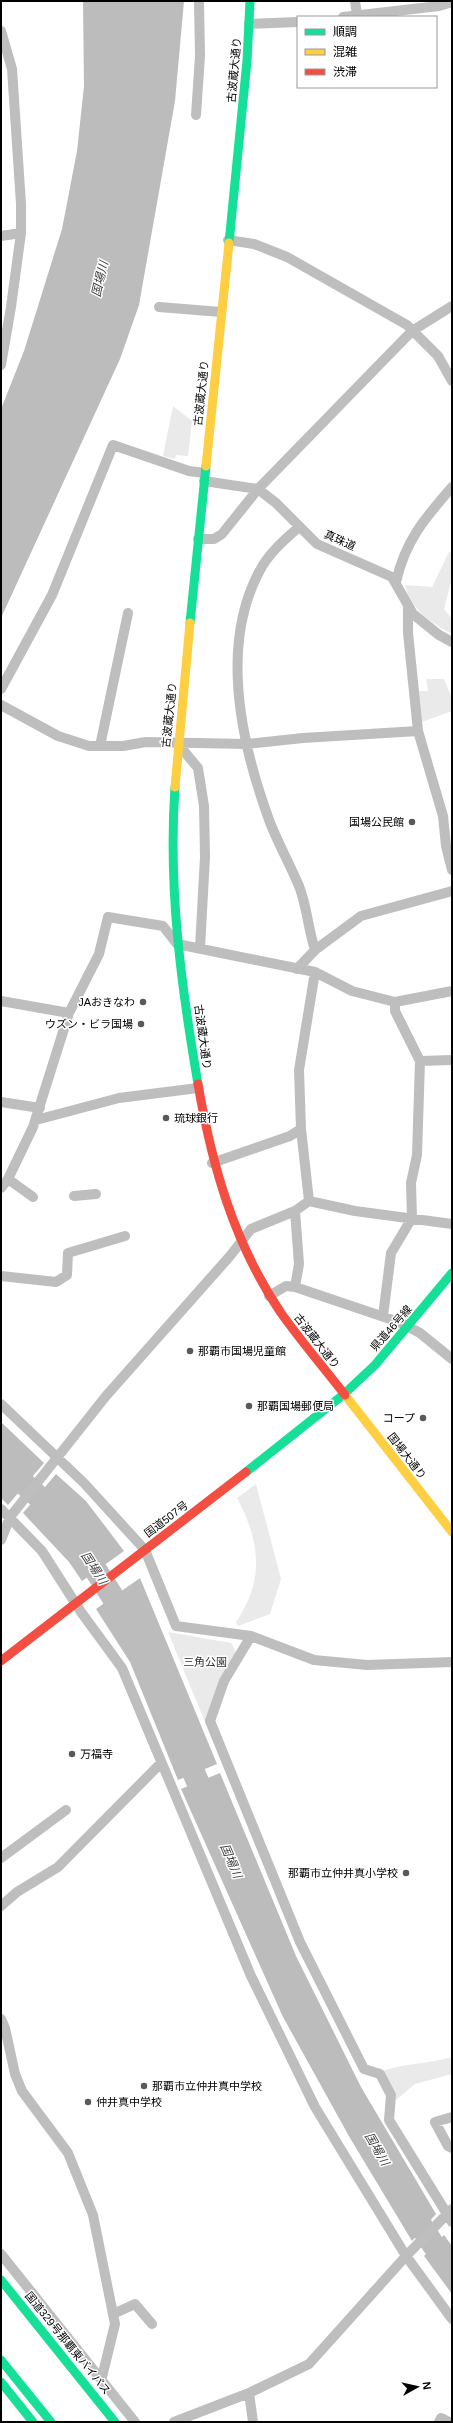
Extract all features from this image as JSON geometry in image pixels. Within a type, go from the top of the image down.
[{"type":"main road","name":"古波蔵大通り","points":[[250,1],[248,61],[228,240],[178,744],[172,850],[177,944],[198,1088],[212,1163],[220,1193],[241,1244],[269,1296],[343,1395]]},
{"type":"main road","name":"県道46号線","points":[[343,1395],[375,1365],[452,1273]]},
{"type":"main road","name":"国場大通り","points":[[343,1395],[452,1532]]},
{"type":"main road","name":"国道507号","points":[[1,1661],[137,1557],[343,1395]]},
{"type":"main road","name":"国道329号那覇東バイパス","points":[[1,2280],[115,2422]]},
{"type":"main road","points":[[1,2360],[51,2422]]},
{"type":"main road","points":[[1,2382],[33,2422]]},
{"type":"street","points":[[196,115],[200,56],[199,1]]},
{"type":"street","points":[[355,1],[357,15]]},
{"type":"street","points":[[350,16],[439,6],[452,2]]},
{"type":"street","points":[[249,24],[297,22]]},
{"type":"street","points":[[1,31],[12,69],[21,204],[21,233],[12,307],[1,364]]},
{"type":"street","points":[[1,236],[21,233]]},
{"type":"street","points":[[228,240],[254,244],[286,258],[407,325],[438,356],[452,381]]},
{"type":"street","points":[[198,539],[214,539],[222,534],[258,489],[412,331],[452,306]]},
{"type":"street","points":[[159,307],[221,312]]},
{"type":"street","name":"真珠道","points":[[1,689],[52,594],[113,445],[204,477],[258,489],[276,503],[317,544],[385,572],[396,582],[408,606],[418,620],[452,642]]},
{"type":"street","points":[[396,582],[398,571],[419,525],[452,487]]},
{"type":"street","points":[[299,527],[274,550],[258,572],[240,635],[237,689],[246,744],[268,817],[300,887],[309,931],[316,950]]},
{"type":"street","points":[[408,606],[408,633],[418,731],[443,816],[446,846],[452,870]]},
{"type":"street","points":[[100,746],[128,613]]},
{"type":"street","points":[[1,705],[58,736],[89,746],[146,742],[178,744],[246,744],[303,738],[418,731]]},
{"type":"street","points":[[178,744],[198,768],[204,806],[205,857],[200,948]]},
{"type":"street","points":[[297,968],[316,950],[361,916],[452,891]]},
{"type":"street","points":[[1,1188],[8,1179],[36,1120],[69,1013],[99,954],[108,917],[163,926],[177,944],[315,972],[352,991],[394,1002],[452,991]]},
{"type":"street","points":[[309,1201],[301,1129],[299,1070],[315,972]]},
{"type":"street","points":[[1,1001],[69,1013]]},
{"type":"street","points":[[383,1316],[391,1253],[412,1218],[411,1183],[417,1155],[420,1061],[394,1011],[394,1002]]},
{"type":"street","points":[[420,1061],[452,1060]]},
{"type":"street","points":[[36,1120],[120,1098],[198,1088]]},
{"type":"street","points":[[1,1102],[40,1108]]},
{"type":"street","points":[[212,1163],[290,1136],[301,1129]]},
{"type":"street","points":[[8,1179],[34,1197]]},
{"type":"street","points":[[74,1196],[96,1194]]},
{"type":"street","points":[[1,1540],[8,1516],[134,1362],[254,1228],[295,1211],[309,1201],[355,1211],[452,1224]]},
{"type":"street","points":[[295,1211],[299,1264],[295,1287]]},
{"type":"street","points":[[1,1276],[56,1282],[67,1275],[68,1253],[125,1236]]},
{"type":"street","points":[[269,1296],[286,1286],[295,1287],[383,1316],[409,1326],[452,1360]]},
{"type":"street","points":[[1,1404],[84,1483],[145,1550],[176,1626],[251,1636],[314,1660],[367,1665],[452,1662]]},
{"type":"street","points":[[1,1509],[42,1551],[79,1601],[122,1668],[251,1976],[315,2107],[452,2319]]},
{"type":"street","points":[[174,2422],[249,2392],[309,2364],[409,2254],[448,2216],[389,2120],[391,2095],[380,2074],[364,2069],[300,1942],[210,1721],[224,1681],[251,1636]]},
{"type":"street","points":[[1,1906],[17,1892],[58,1867],[161,1763]]},
{"type":"street","points":[[1,1858],[66,1810]]},
{"type":"street","points":[[1,2019],[5,2028],[15,2074],[22,2091],[68,2153],[93,2215],[115,2324],[102,2377]]},
{"type":"street","points":[[452,2117],[435,2122],[448,2146],[452,2148]]},
{"type":"street","points":[[1,2254],[102,2377],[135,2422]]},
{"type":"street","points":[[113,2314],[135,2304],[152,2324]]},
{"type":"street","points":[[249,2392],[253,2422]]},
{"type":"street","points":[[438,2422],[441,2418],[449,2422]]},
{"type":"green space","points":[[173,406],[192,421],[188,456],[176,455],[175,459],[163,456]]},
{"type":"green space","points":[[449,552],[452,553],[452,578],[444,609],[452,619],[452,634],[436,625],[422,614],[412,602],[405,585],[432,587]]},
{"type":"green space","points":[[426,679],[444,679],[452,698],[452,711],[422,722],[417,691],[428,691]]},
{"type":"green space","points":[[256,1484],[281,1579],[270,1614],[238,1626],[236,1622],[252,1591],[256,1560],[251,1530],[237,1498]]},
{"type":"green space","name":"三角公園","points":[[168,1632],[231,1643],[237,1654],[221,1678],[205,1722]]},
{"type":"green space","points":[[452,2057],[452,2074],[415,2084],[396,2100],[382,2071],[399,2066]]},
{"type":"water","points":[[83,1],[184,1],[175,101],[139,305],[120,359],[1,618],[1,409],[24,351],[62,229],[77,151],[84,86]]},
{"type":"water","points":[[1,1422],[44,1463],[8,1505],[1,1498]]},
{"type":"water","points":[[56,1474],[86,1501],[124,1551],[82,1581],[69,1562],[23,1513]]},
{"type":"water","points":[[140,1578],[217,1764],[178,1780],[130,1662],[96,1609]]},
{"type":"water","points":[[220,1773],[296,1956],[361,2087],[436,2214],[412,2241],[350,2138],[283,2017],[181,1789]]},
{"type":"water","points":[[444,2235],[452,2246],[452,2294],[424,2256]]},
{"type":"waterway","name":"国場川","points":[[1,1463],[60,1516]]},
{"type":"waterway","name":"国場川","points":[[79,1544],[130,1624]]},
{"type":"waterway","name":"国場川","points":[[182,1745],[210,1811]]},
{"type":"waterway","name":"国場川","points":[[407,2203],[432,2243],[452,2269]]},
{"type":"traffic: fast","points":[[229,243],[247,61],[250,1]]},
{"type":"traffic: fast","points":[[190,623],[206,466]]},
{"type":"traffic: fast","points":[[175,787],[173,824],[175,899],[181,973],[198,1084]]},
{"type":"traffic: fast","points":[[343,1395],[375,1365],[452,1273]]},
{"type":"traffic: fast","points":[[246,1472],[343,1395]]},
{"type":"traffic: fast","points":[[1,2280],[115,2422]]},
{"type":"traffic: fast","points":[[1,2360],[51,2422]]},
{"type":"traffic: fast","points":[[1,2382],[33,2422]]},
{"type":"traffic: slow","points":[[206,466],[229,243]]},
{"type":"traffic: slow","points":[[175,787],[190,623]]},
{"type":"traffic: slow","points":[[345,1395],[452,1532]]},
{"type":"traffic: jam","points":[[198,1084],[210,1145],[218,1174],[227,1203],[250,1259],[281,1313],[345,1395]]},
{"type":"traffic: jam","points":[[1,1661],[246,1472]]},
{"type":"place","name":"国場公民館","points":[[412,822]]},
{"type":"place","name":"JAおきなわ","points":[[143,1002]]},
{"type":"place","name":"ウズン・ビラ国場","points":[[141,1024]]},
{"type":"place","name":"琉球銀行","points":[[166,1118]]},
{"type":"place","name":"那覇市国場児童館","points":[[190,1351]]},
{"type":"place","name":"那覇国場郵便局","points":[[249,1406]]},
{"type":"place","name":"コープ","points":[[423,1418]]},
{"type":"place","name":"万福寺","points":[[72,1754]]},
{"type":"place","name":"那覇市立仲井真小学校","points":[[406,1873]]},
{"type":"place","name":"那覇市立仲井真中学校","points":[[144,2086]]},
{"type":"place","name":"仲井真中学校","points":[[88,2102]]}]
